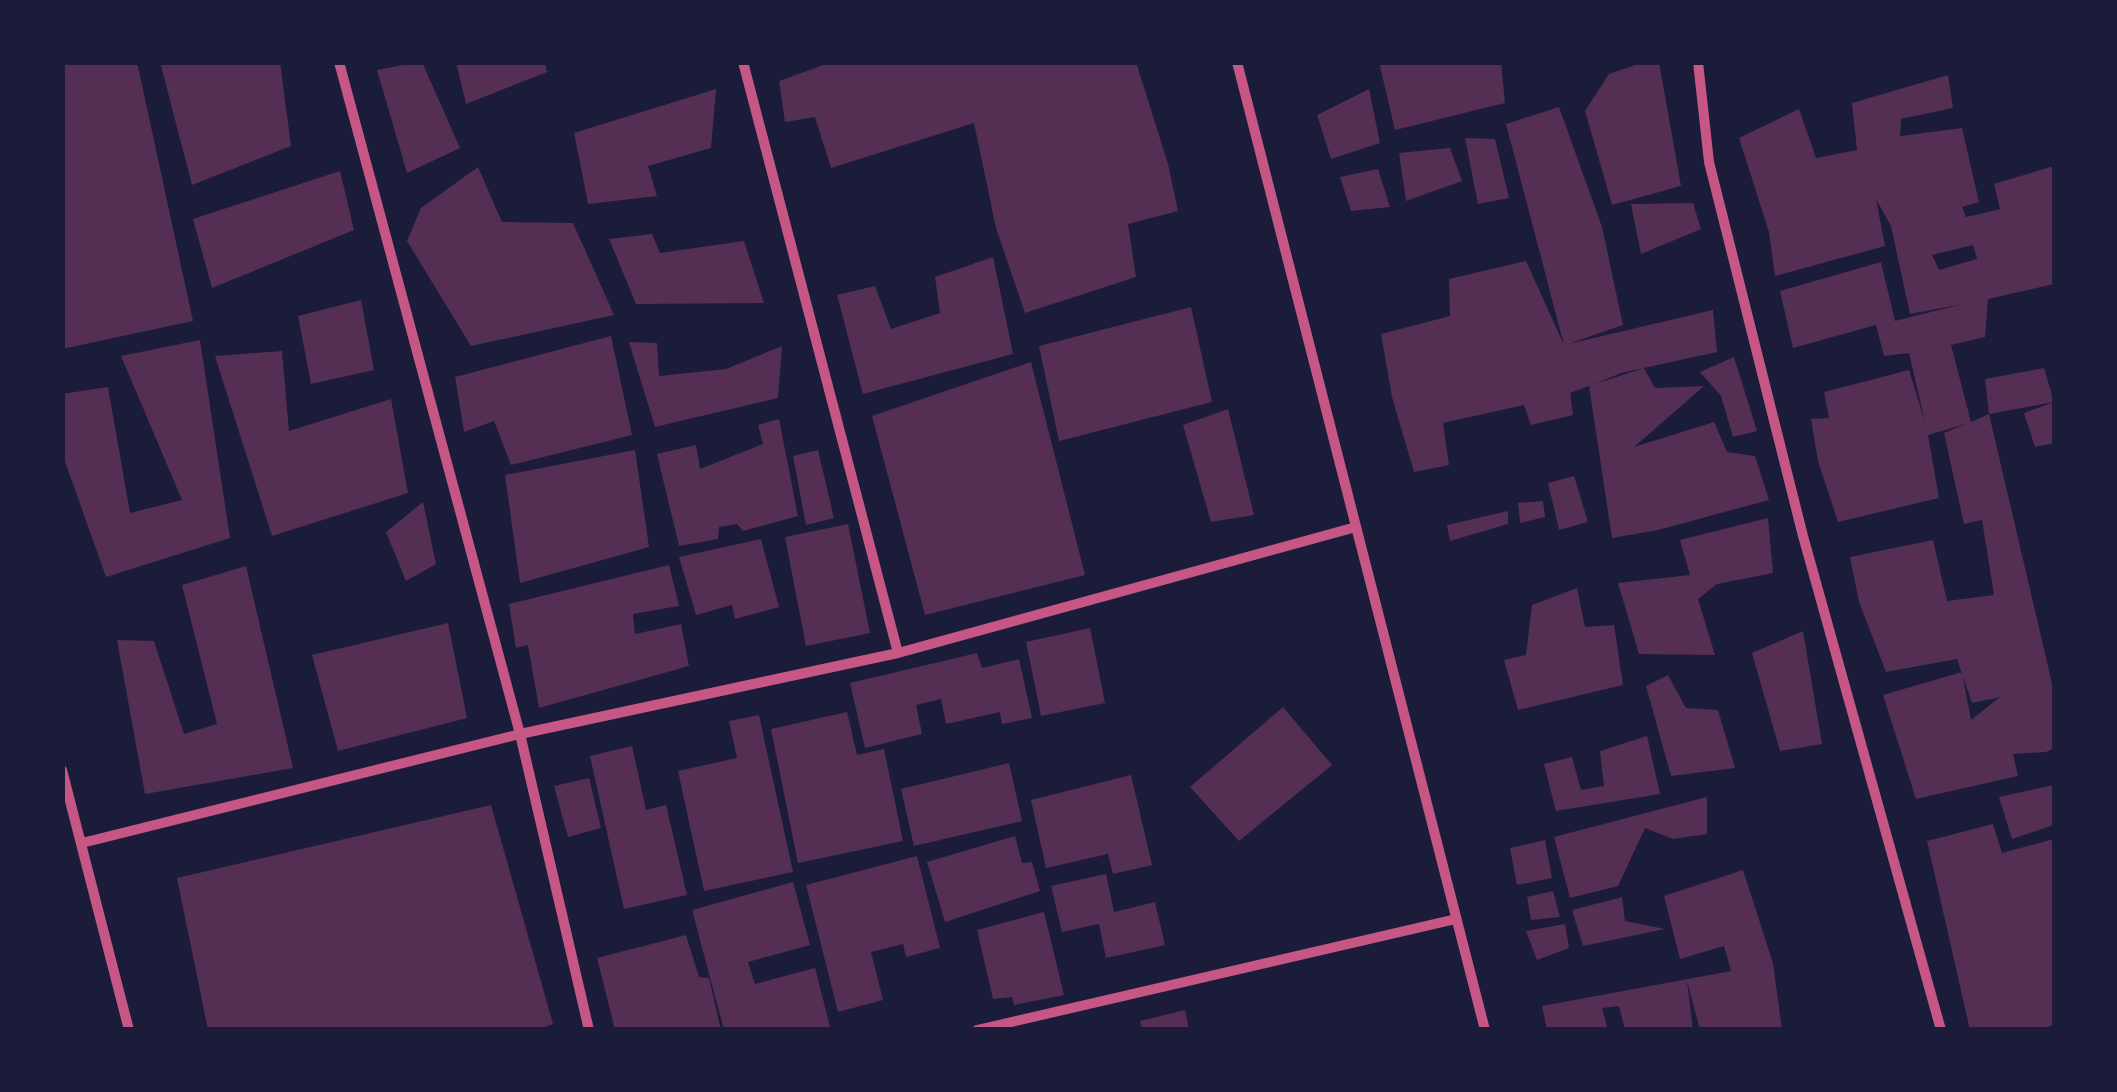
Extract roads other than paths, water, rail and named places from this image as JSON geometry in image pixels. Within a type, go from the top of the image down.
[{"type":"street","points":[[340,62],[520,734],[589,1030]]},
{"type":"street","points":[[743,62],[898,653]]},
{"type":"street","points":[[1236,62],[1485,1030]]},
{"type":"street","points":[[1698,62],[1710,162],[1798,517],[1942,1030]]},
{"type":"street","points":[[82,843],[520,734],[898,653],[1356,528]]},
{"type":"street","points":[[62,770],[129,1030]]},
{"type":"street","points":[[980,1029],[1456,918]]}]
